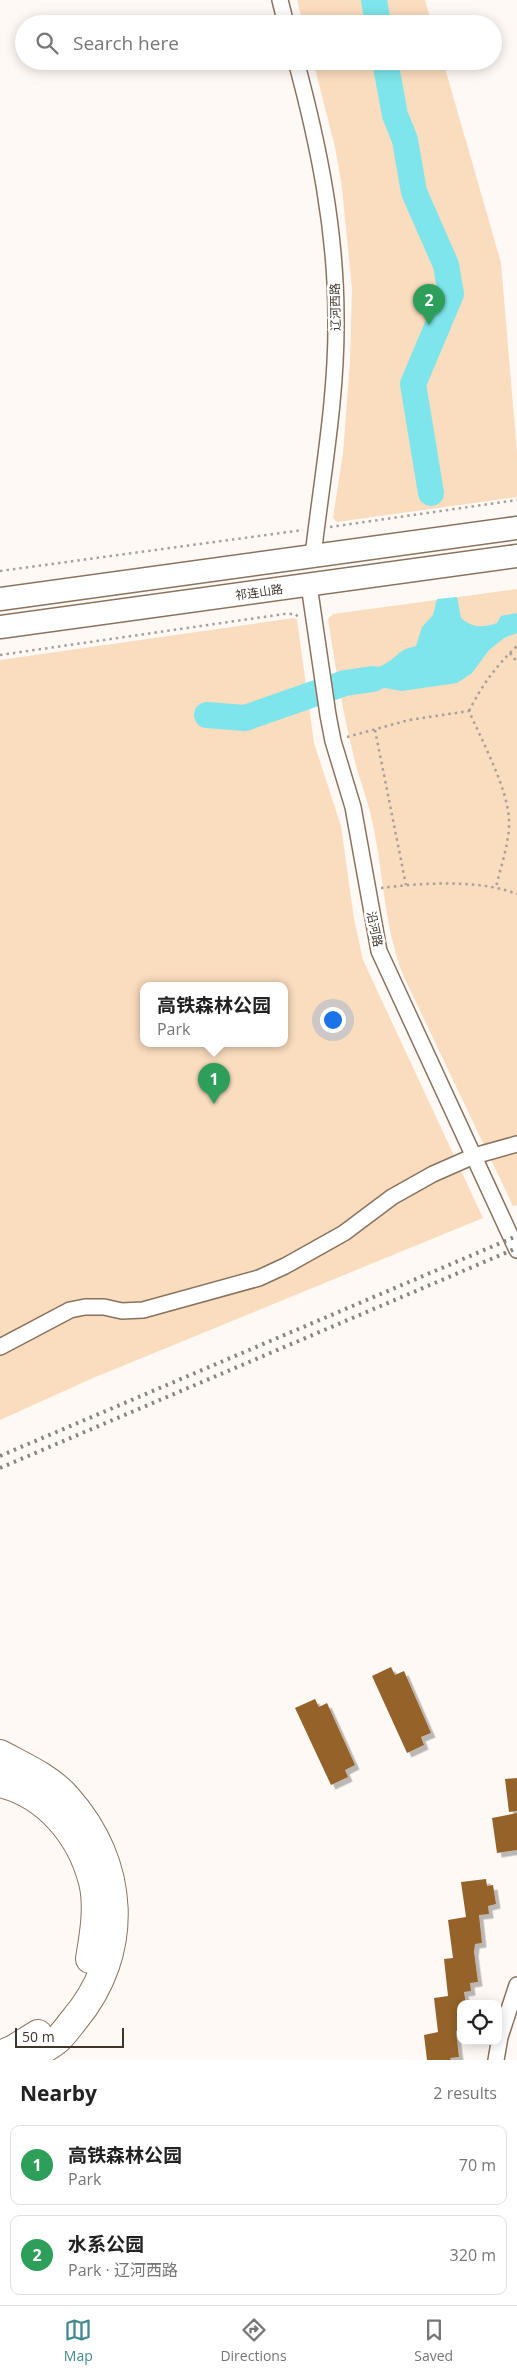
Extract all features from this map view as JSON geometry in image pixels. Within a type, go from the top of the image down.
[{"type":"highway","points":[[0,1754],[34,1772],[66,1796],[91,1829],[110,1875],[115,1922],[106,1966],[87,2004],[57,2040],[24,2060]]},
{"type":"highway","points":[[0,1783],[21,1788],[50,1807],[79,1845],[94,1883],[95,1927],[89,1963],[72,1998],[46,2029],[14,2050],[0,2054]]},
{"type":"main road","points":[[0,599],[517,528]]},
{"type":"main road","name":"祁连山路","points":[[0,627],[517,556]]},
{"type":"street","points":[[280,0],[284,15]]},
{"type":"street","name":"辽河西路","points":[[298,70],[322,167],[334,256],[336,288],[336,348],[313,556]]},
{"type":"street","name":"沿河路","points":[[309,585],[333,741],[353,806],[379,951],[517,1250]]},
{"type":"street","points":[[0,1346],[70,1310],[85,1307],[104,1307],[122,1311],[143,1310],[259,1278],[285,1266],[344,1233],[392,1197],[414,1184],[474,1156],[517,1144]]},
{"type":"street","points":[[496,2060],[500,2037],[517,1985]]},
{"type":"path","points":[[0,571],[517,500]]},
{"type":"path","points":[[0,655],[284,614],[295,614],[302,621]]},
{"type":"path","points":[[496,887],[506,848],[509,820],[505,796],[469,711],[482,685],[497,664],[517,646]]},
{"type":"path","points":[[510,653],[517,662]]},
{"type":"path","points":[[333,741],[409,720],[469,711]]},
{"type":"path","points":[[375,729],[406,885]]},
{"type":"path","points":[[367,890],[406,885],[496,887],[517,894]]},
{"type":"shaded area","points":[[297,0],[425,0],[429,15],[301,15]]},
{"type":"shaded area","points":[[315,70],[446,70],[501,263],[517,453],[517,497],[337,522],[333,518],[343,453],[350,362],[352,289],[342,188],[335,147]]},
{"type":"shaded area","points":[[517,589],[517,1205],[513,1206],[403,975],[396,954],[387,914],[375,833],[349,736],[328,619],[333,614]]},
{"type":"shaded area","points":[[294,618],[297,620],[314,743],[341,826],[354,919],[363,960],[483,1218],[93,1378],[0,1420],[0,660]]},
{"type":"water","points":[[457,597],[461,618],[469,624],[491,625],[497,623],[501,616],[517,613],[517,633],[504,638],[489,650],[472,673],[457,683],[402,691],[385,688],[340,696],[337,673],[376,668],[388,662],[402,651],[416,646],[422,627],[433,615],[437,599]]},
{"type":"building","points":[[391,1667],[395,1675],[404,1671],[431,1733],[421,1737],[424,1745],[407,1753],[372,1676]]},
{"type":"building","points":[[315,1699],[319,1707],[327,1703],[355,1765],[345,1770],[348,1777],[331,1785],[295,1708]]},
{"type":"building","points":[[517,1778],[517,1811],[509,1812],[505,1779]]},
{"type":"building","points":[[517,1813],[517,1850],[497,1853],[492,1818]]},
{"type":"building","points":[[486,1879],[487,1886],[493,1885],[496,1904],[488,1906],[489,1914],[479,1915],[482,1943],[475,1944],[474,1952],[478,1982],[470,1983],[471,1991],[464,1992],[465,2000],[457,2000],[456,2031],[459,2057],[450,2058],[451,2060],[427,2060],[424,2035],[438,2032],[434,1998],[448,1996],[444,1959],[453,1958],[448,1920],[466,1917],[461,1882]]},
{"type":"waterway","points":[[374,0],[376,15]]},
{"type":"waterway","points":[[387,70],[395,115],[405,140],[414,192],[446,265],[451,294],[413,384],[431,493]]},
{"type":"waterway","points":[[207,715],[245,718],[345,683],[373,679]]},
{"type":"railway","points":[[0,1456],[517,1236]]},
{"type":"railway","points":[[0,1468],[517,1248]]},
{"type":"place","name":"水系公园","points":[[429,325]]},
{"type":"place","name":"高铁森林公园","points":[[214,1104]]}]
